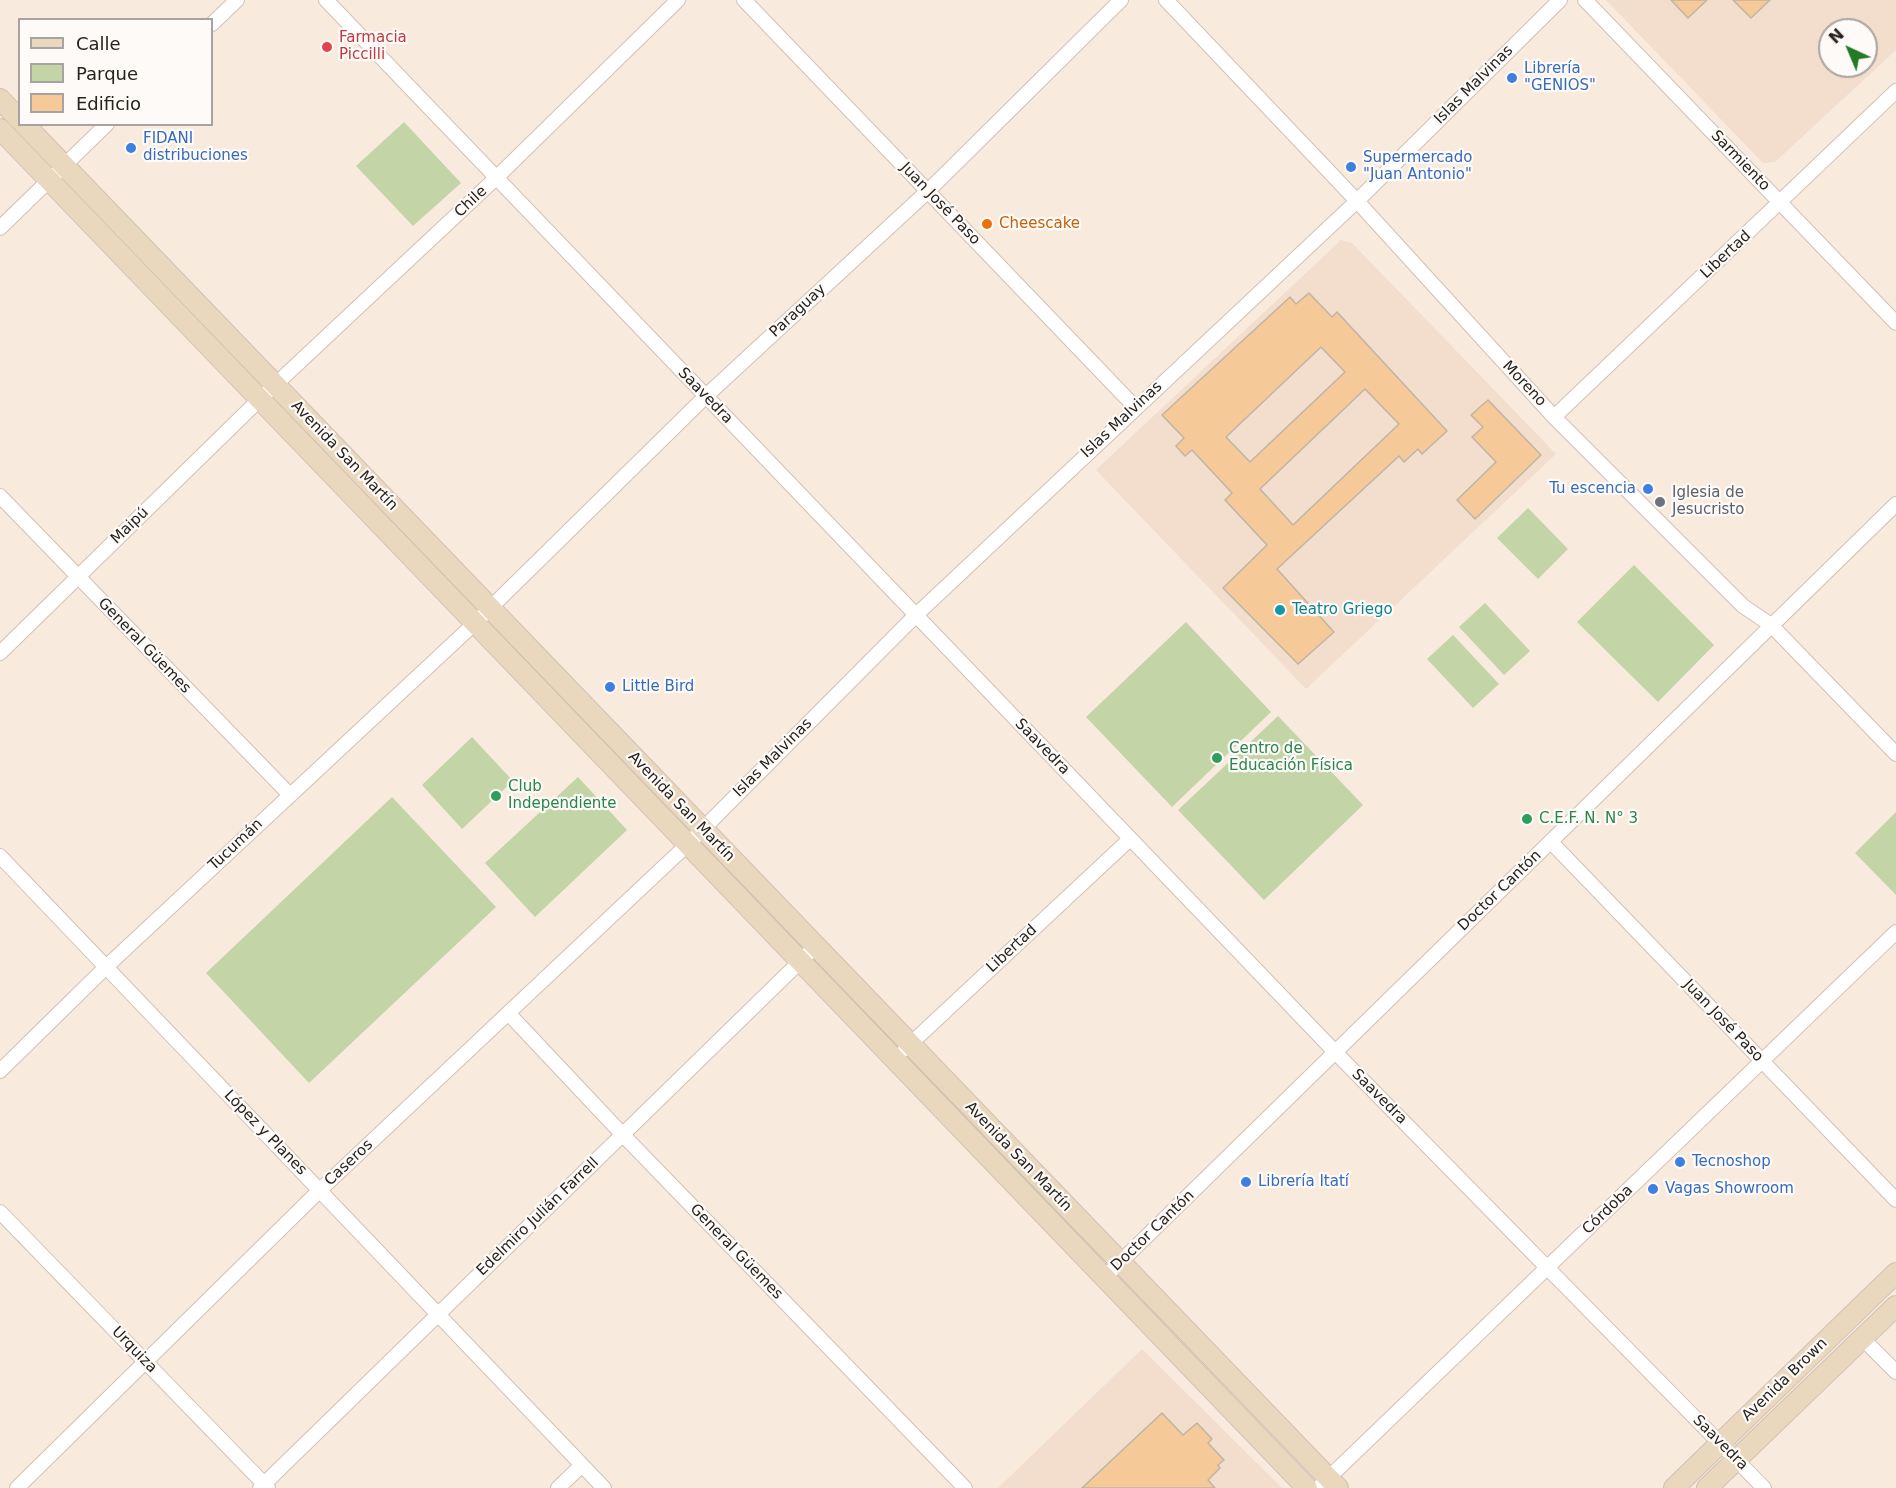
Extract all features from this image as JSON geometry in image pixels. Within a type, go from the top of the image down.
[{"type":"main road","points":[[0,99],[18,118]]},
{"type":"main road","name":"Avenida San Martín","points":[[26,126],[1120,1263],[1328,1485]]},
{"type":"main road","name":"Avenida San Martín","points":[[0,129],[1307,1488]]},
{"type":"main road","name":"Avenida Brown","points":[[1674,1488],[1896,1273]]},
{"type":"main road","name":"Avenida Brown","points":[[1707,1488],[1896,1306]]},
{"type":"street","points":[[213,23],[237,0]]},
{"type":"street","name":"Saavedra","points":[[326,0],[1336,1053],[1764,1488]]},
{"type":"street","name":"Chile","points":[[260,399],[496,178],[678,0]]},
{"type":"street","name":"Juan José Paso","points":[[744,0],[1136,408]]},
{"type":"street","name":"Paraguay","points":[[475,623],[705,396],[928,191],[1121,0]]},
{"type":"street","name":"Moreno","points":[[1166,0],[1357,201],[1554,417],[1743,606],[1771,625],[1896,754]]},
{"type":"street","name":"Islas Malvinas","points":[[687,844],[915,615],[1357,201],[1560,0]]},
{"type":"street","name":"Sarmiento","points":[[1585,0],[1896,323]]},
{"type":"street","name":"Libertad","points":[[1554,417],[1896,92]]},
{"type":"street","points":[[0,228],[105,126]]},
{"type":"street","name":"Maipú","points":[[0,653],[260,399]]},
{"type":"street","name":"General Güemes","points":[[0,496],[290,795]]},
{"type":"street","name":"Doctor Cantón","points":[[1105,1277],[1896,504]]},
{"type":"street","name":"Tucumán","points":[[0,1071],[105,967],[475,623]]},
{"type":"street","name":"Libertad","points":[[895,1059],[1130,839]]},
{"type":"street","name":"Juan José Paso","points":[[1551,842],[1896,1200]]},
{"type":"street","name":"Caseros","points":[[17,1488],[320,1190],[687,844]]},
{"type":"street","name":"López y Planes","points":[[0,856],[604,1488]]},
{"type":"street","name":"Córdoba","points":[[1328,1485],[1548,1268],[1896,932]]},
{"type":"street","name":"Edelmiro Julián Farrell","points":[[264,1487],[815,947]]},
{"type":"street","name":"General Güemes","points":[[508,1014],[965,1488]]},
{"type":"street","name":"Urquiza","points":[[0,1212],[264,1487]]},
{"type":"street","points":[[1862,1338],[1896,1372]]},
{"type":"street","points":[[558,1488],[582,1465]]},
{"type":"shaded area","points":[[1606,0],[1896,0],[1896,50],[1878,67],[1878,18],[1818,18],[1818,78],[1866,78],[1775,162],[1763,163]]},
{"type":"shaded area","points":[[1341,240],[1352,243],[1556,454],[1306,689],[1096,470]]},
{"type":"shaded area","points":[[1142,1349],[1282,1488],[998,1488]]},
{"type":"green space","points":[[404,122],[461,183],[413,226],[356,166]]},
{"type":"green space","points":[[1528,508],[1568,549],[1538,579],[1497,538]]},
{"type":"green space","points":[[1634,565],[1714,645],[1658,702],[1577,622]]},
{"type":"green space","points":[[1485,603],[1530,651],[1504,675],[1459,627]]},
{"type":"green space","points":[[1186,622],[1271,712],[1172,807],[1086,717]]},
{"type":"green space","points":[[1453,635],[1499,684],[1473,708],[1427,659]]},
{"type":"green space","points":[[1278,716],[1363,805],[1264,900],[1178,810]]},
{"type":"green space","points":[[472,737],[513,781],[462,829],[422,785]]},
{"type":"green space","points":[[578,777],[627,830],[535,917],[485,863]]},
{"type":"green space","points":[[392,797],[496,907],[309,1083],[206,973]]},
{"type":"green space","points":[[1896,812],[1896,895],[1855,853]]},
{"type":"building","points":[[1671,0],[1707,0],[1688,18]]},
{"type":"building","points":[[1733,0],[1770,0],[1751,18]]},
{"type":"building","points":[[1309,293],[1332,317],[1337,312],[1447,431],[1422,454],[1418,449],[1404,462],[1399,456],[1277,569],[1334,632],[1298,664],[1223,588],[1267,545],[1225,500],[1232,493],[1192,450],[1185,456],[1176,446],[1184,438],[1162,415],[1290,297],[1296,304]],"holes":[[[1321,347],[1345,372],[1250,462],[1226,437]],[[1365,389],[1399,424],[1293,525],[1260,489]]]},
{"type":"building","points":[[1488,400],[1541,455],[1475,519],[1457,500],[1496,462],[1472,437],[1483,427],[1471,415]]},
{"type":"building","points":[[1162,1413],[1183,1435],[1197,1423],[1212,1439],[1208,1443],[1224,1460],[1218,1465],[1220,1468],[1208,1480],[1215,1488],[1082,1488]]},
{"type":"place","name":"Farmacia Piccilli","points":[[327,47]]},
{"type":"place","name":"Librería \"GENIOS\"","points":[[1512,78]]},
{"type":"place","name":"FIDANI distribuciones","points":[[131,148]]},
{"type":"place","name":"Supermercado \"Juan Antonio\"","points":[[1351,167]]},
{"type":"place","name":"Cheescake","points":[[987,224]]},
{"type":"place","name":"Tu escencia","points":[[1648,489]]},
{"type":"place","name":"Iglesia de Jesucristo","points":[[1660,502]]},
{"type":"place","name":"Teatro Griego","points":[[1280,610]]},
{"type":"place","name":"Little Bird","points":[[610,687]]},
{"type":"place","name":"Centro de Educación Física","points":[[1217,758]]},
{"type":"place","name":"Club Independiente","points":[[496,796]]},
{"type":"place","name":"C.E.F. N. N° 3","points":[[1527,819]]},
{"type":"place","name":"Tecnoshop","points":[[1680,1162]]},
{"type":"place","name":"Librería Itatí","points":[[1246,1182]]},
{"type":"place","name":"Vagas Showroom","points":[[1653,1189]]}]
